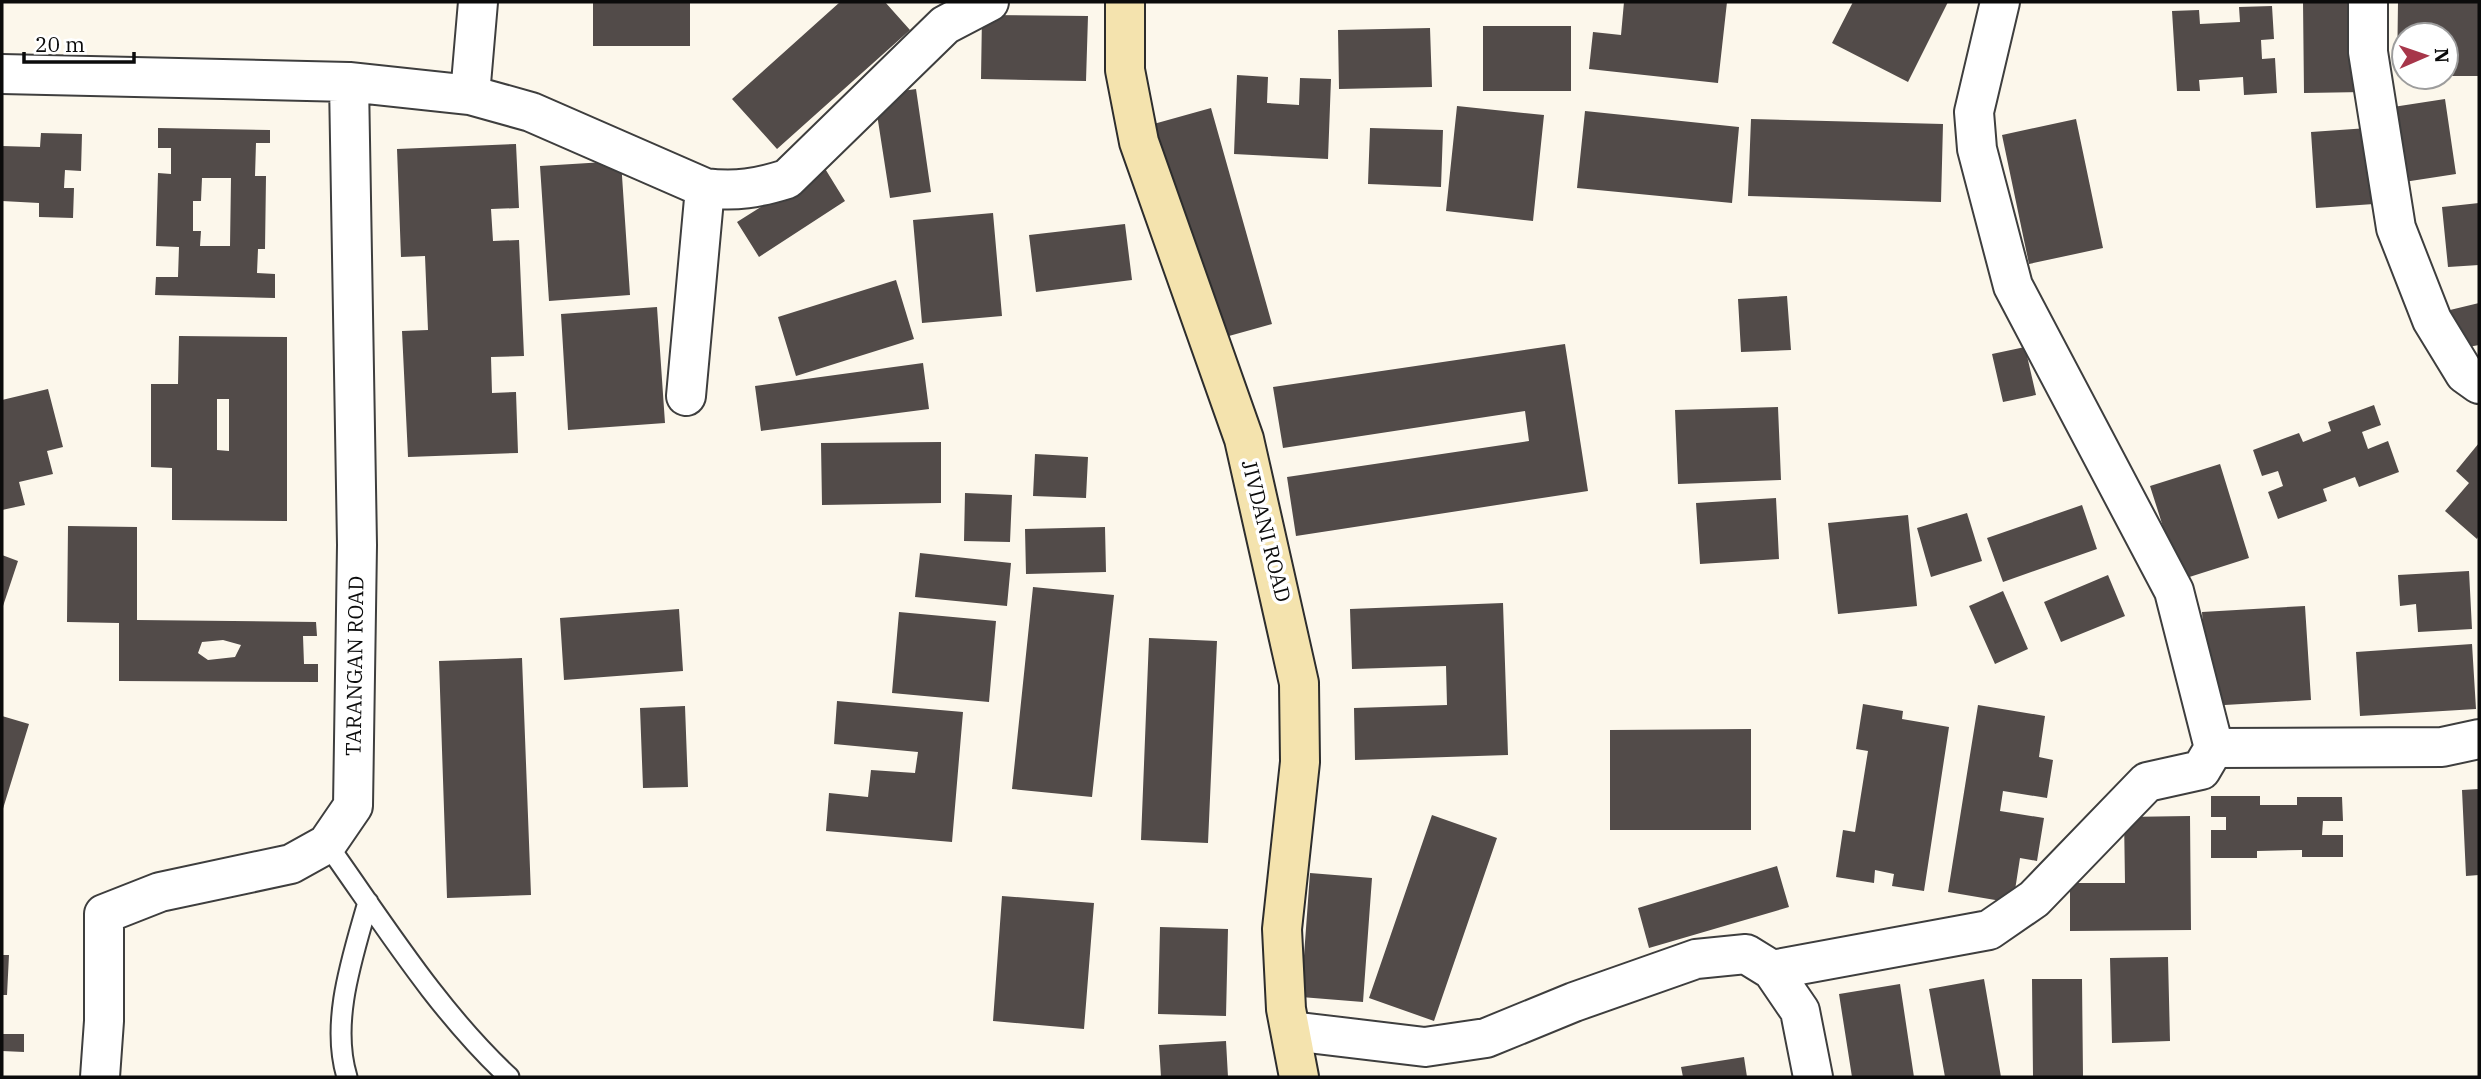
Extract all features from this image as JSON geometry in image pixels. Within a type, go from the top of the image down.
[{"type":"main road","name":"JIVDANI ROAD","points":[[1125,2],[1125,70],[1139,142],[1244,439],[1299,684],[1300,762],[1282,929],[1286,1009],[1299,1077]]},
{"type":"street","points":[[470,95],[478,2]]},
{"type":"street","points":[[2,74],[349,82],[470,95],[531,112],[705,188],[731,192],[755,189],[787,179],[945,25],[989,2]]},
{"type":"street","points":[[1772,970],[1989,930],[2034,899],[2147,782],[2202,770],[2214,748],[2174,592],[2013,286],[1977,149],[1974,112],[2000,2]]},
{"type":"street","points":[[2368,2],[2368,52],[2396,228],[2432,320],[2465,374],[2479,384]]},
{"type":"street","name":"TARANGAN ROAD","points":[[100,1077],[104,1020],[104,914],[160,892],[291,864],[327,845],[353,806],[357,545],[349,82]]},
{"type":"street","points":[[686,396],[705,188]]},
{"type":"street","points":[[2214,748],[2442,747],[2479,739]]},
{"type":"street","points":[[1291,1031],[1425,1048],[1486,1038],[1574,1002],[1696,959],[1746,954],[1772,970],[1800,1011],[1813,1077]]},
{"type":"lane","points":[[327,845],[436,997],[509,1077]]},
{"type":"lane","points":[[347,1077],[340,1055],[348,975],[368,902]]},
{"type":"building","points":[[593,2],[690,2],[690,46],[593,46]]},
{"type":"building","points":[[840,2],[885,2],[910,30],[777,149],[732,99]]},
{"type":"building","points":[[1624,2],[1727,2],[1718,83],[1589,69],[1593,32],[1621,35]]},
{"type":"building","points":[[1853,2],[1948,2],[1908,82],[1832,43]]},
{"type":"building","points":[[2303,2],[2363,2],[2364,92],[2304,93]]},
{"type":"building","points":[[2398,2],[2479,2],[2479,76],[2460,76],[2460,21],[2398,21]]},
{"type":"building","points":[[2272,6],[2274,39],[2261,40],[2262,59],[2275,58],[2277,93],[2244,95],[2243,77],[2199,80],[2200,91],[2177,91],[2172,11],[2199,10],[2200,24],[2240,22],[2239,7]]},
{"type":"building","points":[[982,15],[1088,16],[1086,81],[981,79]]},
{"type":"building","points":[[1483,26],[1571,26],[1571,91],[1483,91]]},
{"type":"building","points":[[1430,28],[1432,87],[1339,89],[1338,30]]},
{"type":"building","points":[[1237,75],[1268,77],[1267,103],[1299,105],[1300,78],[1331,79],[1328,159],[1234,154]]},
{"type":"building","points":[[916,89],[931,192],[890,198],[874,95]]},
{"type":"building","points":[[2445,99],[2456,174],[2404,182],[2393,107]]},
{"type":"building","points":[[1457,106],[1544,115],[1533,221],[1446,211]]},
{"type":"building","points":[[1211,108],[1272,324],[1211,341],[1150,125]]},
{"type":"building","points":[[1585,111],[1739,127],[1732,203],[1577,188]]},
{"type":"building","points":[[1751,119],[1943,124],[1941,202],[1748,196]]},
{"type":"building","points":[[2076,119],[2103,248],[2029,264],[2002,135]]},
{"type":"building","points":[[158,128],[270,130],[270,143],[256,143],[255,176],[266,176],[265,249],[258,249],[257,273],[275,274],[275,298],[155,295],[156,277],[178,277],[179,247],[156,246],[158,173],[171,174],[171,148],[158,148]],"holes":[[[202,178],[231,178],[230,246],[200,246],[201,231],[193,231],[193,201],[201,201]]]},
{"type":"building","points":[[1370,128],[1443,130],[1441,187],[1368,184]]},
{"type":"building","points":[[2368,128],[2374,204],[2316,208],[2311,132]]},
{"type":"building","points":[[41,133],[82,134],[81,171],[65,170],[64,188],[74,188],[73,218],[39,217],[39,203],[2,201],[2,146],[40,147]]},
{"type":"building","points":[[516,144],[519,208],[491,209],[493,241],[519,240],[524,356],[491,357],[492,393],[516,392],[518,453],[408,457],[402,331],[428,330],[425,256],[401,257],[397,149]]},
{"type":"building","points":[[621,161],[630,295],[549,301],[540,166]]},
{"type":"building","points":[[824,167],[845,201],[759,257],[737,222]]},
{"type":"building","points":[[2479,203],[2479,265],[2448,267],[2442,207]]},
{"type":"building","points":[[993,213],[1002,316],[922,323],[913,220]]},
{"type":"building","points":[[1125,224],[1132,280],[1036,292],[1029,235]]},
{"type":"building","points":[[896,280],[914,339],[796,376],[778,317]]},
{"type":"building","points":[[1787,296],[1791,350],[1741,352],[1738,299]]},
{"type":"building","points":[[2479,303],[2479,345],[2458,349],[2450,310]]},
{"type":"building","points":[[657,307],[665,423],[568,430],[561,314]]},
{"type":"building","points":[[179,336],[287,337],[287,521],[172,520],[172,468],[151,467],[151,384],[178,384]],"holes":[[[217,399],[229,399],[229,451],[217,450]]]},
{"type":"building","points":[[1565,344],[1588,491],[1296,536],[1287,477],[1529,441],[1525,411],[1283,448],[1273,387]]},
{"type":"building","points":[[2025,347],[2036,395],[2003,402],[1992,354]]},
{"type":"building","points":[[923,363],[929,409],[761,431],[755,386]]},
{"type":"building","points":[[48,389],[63,447],[47,451],[53,474],[19,482],[25,505],[2,510],[2,400]]},
{"type":"building","points":[[2374,405],[2381,425],[2362,432],[2368,449],[2388,441],[2399,472],[2359,487],[2355,477],[2323,489],[2327,501],[2278,519],[2268,492],[2283,486],[2278,471],[2262,476],[2253,450],[2299,433],[2303,442],[2331,431],[2328,422]]},
{"type":"building","points":[[1778,407],[1781,480],[1678,484],[1675,410]]},
{"type":"building","points":[[941,442],[941,503],[822,505],[821,443]]},
{"type":"building","points":[[2479,443],[2477,539],[2445,511],[2469,483],[2456,471]]},
{"type":"building","points":[[1035,454],[1088,457],[1086,498],[1033,496]]},
{"type":"building","points":[[2220,464],[2249,558],[2180,580],[2150,486]]},
{"type":"building","points":[[965,493],[1012,495],[1010,542],[964,541]]},
{"type":"building","points":[[1776,498],[1779,559],[1700,564],[1696,503]]},
{"type":"building","points":[[2082,505],[2097,549],[2003,582],[1987,538]]},
{"type":"building","points":[[1967,513],[1982,561],[1931,577],[1917,528]]},
{"type":"building","points":[[1908,515],[1917,606],[1838,614],[1828,523]]},
{"type":"building","points":[[68,526],[137,527],[137,620],[316,622],[317,636],[303,636],[304,664],[318,664],[318,682],[119,681],[119,623],[67,622]],"holes":[[[223,640],[241,645],[235,657],[208,660],[198,653],[202,642]]]},
{"type":"building","points":[[1105,527],[1106,572],[1026,574],[1025,529]]},
{"type":"building","points":[[920,553],[1011,563],[1007,606],[915,597]]},
{"type":"building","points":[[2,555],[18,561],[2,609]]},
{"type":"building","points":[[2469,571],[2472,629],[2418,632],[2416,604],[2400,606],[2398,575]]},
{"type":"building","points":[[2108,575],[2125,616],[2061,642],[2044,602]]},
{"type":"building","points":[[1033,587],[1114,595],[1092,797],[1012,789]]},
{"type":"building","points":[[2003,591],[2028,649],[1995,664],[1969,606]]},
{"type":"building","points":[[1503,603],[1508,755],[1355,760],[1354,708],[1447,705],[1446,666],[1352,669],[1350,609]]},
{"type":"building","points":[[2305,606],[2311,700],[2208,706],[2202,612]]},
{"type":"building","points":[[679,609],[683,671],[564,680],[560,618]]},
{"type":"building","points":[[899,612],[996,621],[989,702],[892,693]]},
{"type":"building","points":[[1149,638],[1217,641],[1208,843],[1141,840]]},
{"type":"building","points":[[2472,644],[2476,709],[2360,716],[2356,652]]},
{"type":"building","points":[[522,658],[531,895],[447,898],[439,661]]},
{"type":"building","points":[[837,701],[963,712],[952,842],[826,831],[829,793],[868,797],[871,770],[915,773],[918,752],[834,744]]},
{"type":"building","points":[[1863,704],[1903,711],[1902,719],[1949,727],[1924,891],[1892,886],[1894,874],[1875,870],[1874,883],[1836,877],[1843,830],[1855,832],[1868,751],[1856,749]]},
{"type":"building","points":[[1978,705],[2045,716],[2039,757],[2053,760],[2047,798],[2003,791],[2000,811],[2044,818],[2037,861],[2020,858],[2013,903],[1948,892]]},
{"type":"building","points":[[685,706],[688,787],[643,788],[640,708]]},
{"type":"building","points":[[2,716],[29,724],[2,812]]},
{"type":"building","points":[[1751,729],[1751,830],[1610,830],[1610,730]]},
{"type":"building","points":[[2479,789],[2479,875],[2466,876],[2462,790]]},
{"type":"building","points":[[2211,796],[2260,796],[2260,805],[2297,805],[2297,797],[2342,797],[2343,821],[2323,821],[2322,835],[2343,835],[2343,857],[2302,857],[2302,850],[2257,851],[2257,858],[2211,858],[2211,830],[2226,830],[2226,817],[2211,817]]},
{"type":"building","points":[[1432,815],[1497,838],[1434,1021],[1369,998]]},
{"type":"building","points":[[2190,816],[2191,930],[2070,931],[2070,883],[2125,883],[2124,817]]},
{"type":"building","points":[[1777,866],[1789,907],[1649,948],[1638,908]]},
{"type":"building","points":[[1310,873],[1372,878],[1363,1002],[1301,997]]},
{"type":"building","points":[[1002,896],[1094,903],[1084,1029],[993,1021]]},
{"type":"building","points":[[1160,927],[1228,929],[1226,1016],[1158,1014]]},
{"type":"building","points":[[2,955],[9,955],[7,995],[2,995]]},
{"type":"building","points":[[2168,957],[2170,1041],[2112,1043],[2110,958]]},
{"type":"building","points":[[1984,979],[2001,1077],[1945,1077],[1929,989]]},
{"type":"building","points":[[2032,979],[2082,979],[2083,1077],[2033,1077]]},
{"type":"building","points":[[1900,984],[1914,1077],[1852,1077],[1839,994]]},
{"type":"building","points":[[2,1034],[24,1034],[24,1052],[2,1051]]},
{"type":"building","points":[[1226,1041],[1228,1077],[1161,1077],[1159,1045]]},
{"type":"building","points":[[1744,1057],[1747,1077],[1683,1077],[1681,1067]]}]
